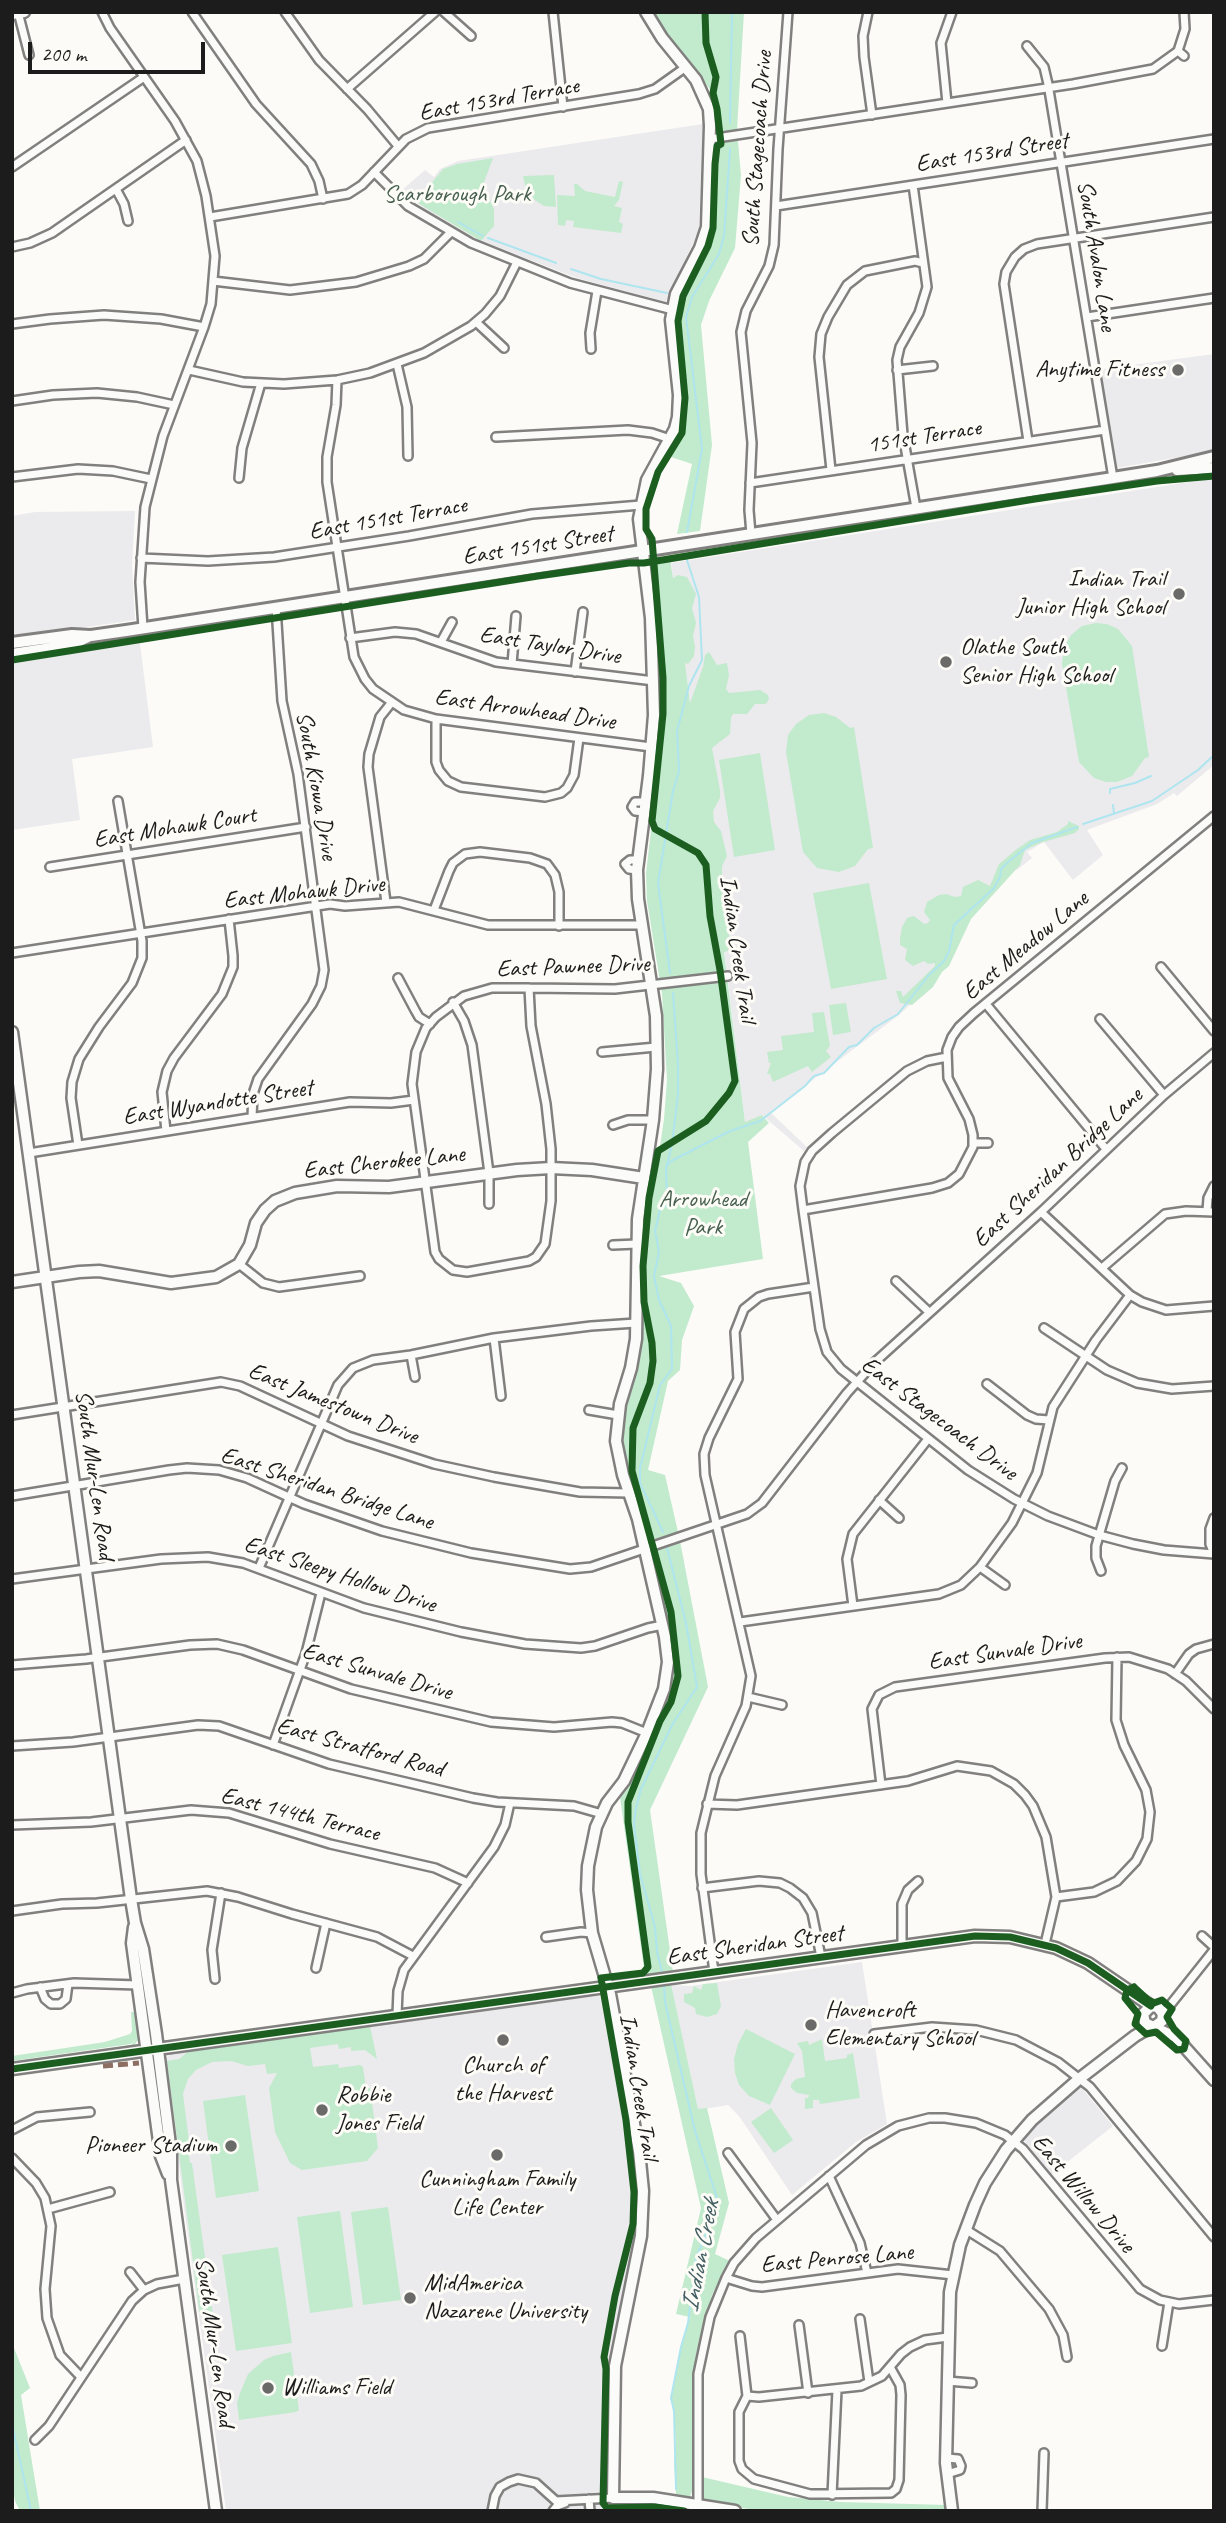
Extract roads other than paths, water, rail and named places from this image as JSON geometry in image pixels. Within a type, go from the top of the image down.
[{"type":"main road","name":"East 151st Street","points":[[12,643],[72,635],[91,636],[642,551],[1157,471],[1214,457]]},
{"type":"main road","name":"East 151st Street","points":[[1157,471],[1214,468]]},
{"type":"main road","name":"East 151st Street","points":[[12,654],[71,645],[91,636]]},
{"type":"street","points":[[12,14],[24,12]]},
{"type":"street","points":[[102,12],[186,140],[200,170],[215,256],[211,304],[174,405],[151,479],[141,558],[143,628]]},
{"type":"street","points":[[192,12],[256,104],[311,164],[323,199]]},
{"type":"street","points":[[285,12],[318,60],[377,119],[398,146]]},
{"type":"street","points":[[347,89],[435,12]]},
{"type":"street","points":[[444,12],[471,36]]},
{"type":"street","points":[[553,12],[563,107]]},
{"type":"street","points":[[613,2498],[615,2366],[639,2251],[643,2191],[639,2151],[608,1986],[592,1933],[588,1909],[588,1866],[592,1843],[602,1814],[624,1781],[661,1697],[668,1653],[616,1441],[618,1415],[631,1368],[636,1324],[637,1244],[653,1120],[658,1031],[642,925],[638,865],[652,747],[654,681],[651,618],[639,519],[647,481],[675,429],[679,404],[671,328],[673,310],[676,294],[700,248],[707,227],[710,139],[709,109],[704,94],[646,12]]},
{"type":"street","name":"South Stagecoach Drive","points":[[751,534],[752,443],[741,332],[748,305],[772,257],[788,12]]},
{"type":"street","points":[[868,12],[863,36],[872,115]]},
{"type":"street","points":[[947,103],[941,43],[952,12]]},
{"type":"street","points":[[710,139],[1049,88],[1153,69],[1181,54],[1185,29],[1184,12]]},
{"type":"street","points":[[18,13],[29,55]]},
{"type":"street","name":"South Avalon Lane","points":[[1027,46],[1044,67],[1049,88],[1113,478]]},
{"type":"street","name":"East 153rd Terrace","points":[[210,217],[323,199],[353,191],[398,146],[413,134],[428,128],[639,94],[655,89],[686,67]]},
{"type":"street","points":[[12,167],[144,77]]},
{"type":"street","name":"East 153rd Street","points":[[776,206],[1214,139]]},
{"type":"street","points":[[12,247],[30,243],[52,233],[186,140]]},
{"type":"street","points":[[374,172],[408,206],[450,233],[517,262],[597,291],[673,310]]},
{"type":"street","points":[[913,185],[926,279],[925,297],[900,347],[897,370],[906,459],[916,508]]},
{"type":"street","points":[[116,189],[124,204],[128,221]]},
{"type":"street","points":[[1028,441],[1005,290],[1006,272],[1015,257],[1029,247],[1214,217]]},
{"type":"street","points":[[213,281],[290,290],[356,282],[424,259],[450,233]]},
{"type":"street","points":[[831,470],[819,357],[821,334],[828,317],[847,285],[866,271],[915,261],[923,262]]},
{"type":"street","points":[[189,370],[261,383],[295,384],[337,380],[370,373],[440,345],[476,322],[500,296],[517,262]]},
{"type":"street","points":[[591,349],[590,333],[597,291]]},
{"type":"street","points":[[1087,317],[1214,298]]},
{"type":"street","points":[[12,324],[50,318],[104,315],[160,319],[204,327]]},
{"type":"street","points":[[476,322],[504,348]]},
{"type":"street","points":[[397,364],[407,407],[408,456]]},
{"type":"street","points":[[897,370],[933,366]]},
{"type":"street","name":"East Arrowhead Drive","points":[[337,380],[327,467],[336,548],[354,657],[373,689],[404,709],[436,719],[652,747]]},
{"type":"street","points":[[239,478],[242,448],[261,383]]},
{"type":"street","points":[[12,401],[63,394],[97,393],[137,397],[174,405]]},
{"type":"street","points":[[496,437],[628,430],[670,439]]},
{"type":"street","name":"151st Terrace","points":[[750,483],[1104,430]]},
{"type":"street","points":[[12,478],[78,469],[113,471],[151,479]]},
{"type":"street","name":"East 151st Terrace","points":[[141,558],[236,560],[336,548],[532,514],[641,505]]},
{"type":"street","name":"South Kiowa Drive","points":[[253,1117],[253,1094],[258,1079],[313,1004],[321,986],[324,962],[298,774],[282,701],[276,607]]},
{"type":"street","points":[[575,672],[583,612]]},
{"type":"street","points":[[512,664],[516,616]]},
{"type":"street","name":"East Taylor Drive","points":[[441,642],[452,622]]},
{"type":"street","name":"East Taylor Drive","points":[[350,638],[396,632],[416,634],[483,658],[512,664],[654,681]]},
{"type":"street","points":[[386,902],[368,767],[374,730],[392,702]]},
{"type":"street","points":[[436,719],[436,762],[448,781],[461,787],[545,797],[561,793],[575,775],[579,738]]},
{"type":"street","points":[[78,1145],[71,1098],[75,1072],[85,1046],[136,975],[142,958],[118,801]]},
{"type":"street","name":"East Meadow Lane","points":[[947,1057],[952,1037],[959,1027],[1214,816]]},
{"type":"street","name":"East Mohawk Court","points":[[50,867],[306,827]]},
{"type":"street","points":[[434,910],[449,871],[458,858],[472,852],[505,855],[541,861],[551,868],[558,882],[559,926]]},
{"type":"street","name":"East Mohawk Drive","points":[[12,953],[316,906],[386,902],[410,903],[488,925],[642,925]]},
{"type":"street","points":[[166,1131],[162,1092],[167,1071],[222,994],[233,967],[229,919]]},
{"type":"street","points":[[1161,968],[1214,1031]]},
{"type":"street","name":"East Pawnee Drive","points":[[430,1024],[453,1002],[492,988],[615,989],[728,976]]},
{"type":"street","points":[[398,978],[419,1017],[430,1024],[414,1060],[412,1084],[435,1252],[447,1267],[467,1272],[529,1261],[545,1244],[551,1168],[548,1118],[531,1026],[529,988]]},
{"type":"street","points":[[453,1002],[464,1021],[472,1045],[489,1174],[489,1204]]},
{"type":"street","points":[[986,1004],[1106,1149]]},
{"type":"street","points":[[1100,1019],[1164,1095]]},
{"type":"street","name":"South Mur-Len Road","points":[[12,1032],[17,1096],[29,1153],[131,1899],[135,1923],[144,1949],[152,2050]]},
{"type":"street","points":[[603,1052],[656,1046]]},
{"type":"street","name":"East Sheridan Bridge Lane","points":[[12,1496],[169,1470],[204,1468],[247,1478],[340,1517],[416,1541],[564,1569],[591,1567],[747,1514],[762,1503],[875,1362],[1041,1212],[1164,1095],[1214,1053]]},
{"type":"street","points":[[803,1210],[948,1183],[959,1174],[973,1143],[969,1119],[948,1078],[947,1057]]},
{"type":"street","name":"East Stagecoach Drive","points":[[947,1057],[927,1060],[906,1071],[812,1151],[801,1173],[803,1210],[824,1346],[833,1361],[928,1439],[985,1482],[1023,1504],[1066,1524],[1099,1535],[1164,1550],[1214,1554]]},
{"type":"street","name":"East Wyandotte Street","points":[[29,1153],[350,1102],[414,1101]]},
{"type":"street","points":[[613,1125],[628,1120],[653,1120]]},
{"type":"street","points":[[973,1143],[988,1143]]},
{"type":"street","name":"East Cherokee Lane","points":[[239,1264],[262,1214],[281,1197],[337,1186],[389,1187],[551,1168],[592,1170],[644,1178]]},
{"type":"street","points":[[1102,1268],[1165,1214],[1186,1210],[1210,1212],[1208,1198],[1214,1186]]},
{"type":"street","points":[[1041,1212],[1130,1295],[1166,1310],[1214,1306]]},
{"type":"street","points":[[613,1245],[637,1244]]},
{"type":"street","points":[[12,1282],[99,1271],[153,1281],[181,1282],[216,1277],[239,1264],[263,1283],[279,1287],[360,1276]]},
{"type":"street","points":[[896,1281],[929,1312]]},
{"type":"street","points":[[714,1972],[700,1854],[707,1804],[715,1776],[748,1697],[750,1669],[705,1475],[704,1454],[738,1379],[735,1332],[744,1309],[759,1297],[814,1287]]},
{"type":"street","points":[[740,1622],[951,1591],[961,1586],[980,1567],[1012,1523],[1037,1473],[1049,1420],[1060,1395],[1114,1314],[1130,1295]]},
{"type":"street","points":[[259,1568],[338,1385],[353,1368],[373,1360],[495,1338],[591,1326],[636,1324]]},
{"type":"street","points":[[1045,1328],[1085,1357],[1120,1377],[1154,1387],[1189,1389],[1214,1386]]},
{"type":"street","points":[[495,1338],[501,1396]]},
{"type":"street","points":[[411,1355],[415,1377]]},
{"type":"street","name":"East Jamestown Drive","points":[[12,1415],[221,1382],[240,1386],[320,1425],[389,1451],[474,1473],[580,1492],[629,1493]]},
{"type":"street","points":[[987,1384],[1027,1415],[1049,1420]]},
{"type":"street","points":[[589,1410],[618,1415]]},
{"type":"street","points":[[852,1606],[848,1549],[853,1534],[928,1439]]},
{"type":"street","points":[[1101,1572],[1096,1553],[1099,1535],[1115,1481],[1122,1468]]},
{"type":"street","points":[[879,1500],[899,1518]]},
{"type":"street","points":[[1214,1518],[1210,1529],[1210,1544],[1214,1554]]},
{"type":"street","name":"East Sleepy Hollow Drive","points":[[12,1579],[187,1556],[229,1559],[364,1608],[461,1632],[561,1647],[596,1646],[663,1625]]},
{"type":"street","points":[[980,1567],[1005,1585]]},
{"type":"street","points":[[273,1745],[299,1672],[321,1593]]},
{"type":"street","name":"East Sunvale Drive","points":[[12,1665],[216,1644],[243,1650],[299,1672],[385,1698],[491,1722],[554,1727],[612,1722],[647,1733]]},
{"type":"street","points":[[1175,1674],[1189,1654],[1214,1644]]},
{"type":"street","points":[[1056,1897],[1094,1892],[1117,1881],[1136,1861],[1147,1839],[1150,1812],[1146,1790],[1124,1745],[1116,1720],[1117,1657]]},
{"type":"street","name":"East Sunvale Drive","points":[[881,1785],[872,1709],[879,1695],[895,1687],[1117,1657],[1147,1661],[1175,1674],[1214,1709]]},
{"type":"street","points":[[748,1697],[782,1705]]},
{"type":"street","name":"East Stratford Road","points":[[12,1746],[109,1738],[207,1725],[219,1726],[348,1769],[473,1797],[510,1803],[574,1806],[602,1814]]},
{"type":"street","points":[[707,1804],[737,1805],[908,1781],[957,1766],[979,1768],[1003,1776],[1025,1795],[1039,1819],[1050,1854],[1056,1897],[1045,1944]]},
{"type":"street","points":[[397,2015],[399,1984],[412,1956],[500,1837],[510,1803]]},
{"type":"street","name":"East 144th Terrace","points":[[12,1825],[120,1819],[191,1810],[229,1813],[330,1843],[435,1868],[468,1883]]},
{"type":"street","points":[[702,1888],[759,1881],[769,1881],[790,1888],[803,1898],[812,1913],[821,1957]]},
{"type":"street","points":[[902,1945],[902,1904],[908,1890],[918,1881]]},
{"type":"street","points":[[12,1911],[186,1892],[221,1893],[377,1937],[412,1956]]},
{"type":"street","points":[[215,1979],[212,1950],[221,1893]]},
{"type":"street","name":"South Mur-Len Road","points":[[135,1923],[132,1943],[171,2153],[171,2180],[216,2511]]},
{"type":"street","points":[[316,1968],[326,1923]]},
{"type":"street","points":[[546,1937],[592,1933]]},
{"type":"street","name":"East Sheridan Street","points":[[12,2069],[975,1936],[1010,1937],[1045,1944],[1088,1963],[1135,1997],[1214,2080]]},
{"type":"street","points":[[953,2511],[946,2458],[948,2337],[953,2275],[965,2229],[985,2183],[1013,2141],[1042,2110],[1135,2036],[1174,1998],[1214,1948],[1202,1936]]},
{"type":"street","points":[[40,1987],[45,1999],[51,2004],[60,2004],[66,1999],[68,1984]]},
{"type":"street","points":[[12,1993],[68,1984],[138,1985]]},
{"type":"street","points":[[874,2034],[932,2026],[986,2031],[1036,2049],[1058,2062],[1090,2087],[1214,2237]]},
{"type":"street","points":[[12,2130],[37,2117],[90,2112]]},
{"type":"street","name":"East Willow Drive","points":[[698,2508],[698,2374],[710,2318],[726,2278],[743,2252],[777,2220],[877,2137],[898,2126],[929,2118],[959,2119],[996,2130],[1023,2149],[1132,2282],[1150,2295],[1169,2302],[1185,2304],[1214,2300]]},
{"type":"street","points":[[728,2153],[777,2220]]},
{"type":"street","points":[[12,2158],[36,2183],[48,2209],[51,2226],[45,2289],[47,2318],[60,2355],[81,2377]]},
{"type":"street","points":[[829,2176],[860,2243],[867,2273]]},
{"type":"street","points":[[48,2209],[110,2192]]},
{"type":"street","points":[[965,2229],[1000,2251],[1049,2309],[1063,2336],[1067,2357]]},
{"type":"street","name":"East Penrose Lane","points":[[726,2278],[741,2284],[762,2287],[914,2269],[953,2275]]},
{"type":"street","points":[[130,2272],[144,2290]]},
{"type":"street","points":[[35,2440],[48,2426],[132,2301],[144,2290],[157,2284],[184,2279]]},
{"type":"street","points":[[1162,2346],[1169,2302]]},
{"type":"street","points":[[860,2319],[869,2382]]},
{"type":"street","points":[[799,2325],[808,2392]]},
{"type":"street","points":[[740,2336],[747,2396],[739,2412],[739,2461],[746,2475],[795,2491],[884,2494],[896,2489],[899,2480],[901,2395],[900,2385],[890,2367]]},
{"type":"street","points":[[747,2396],[861,2386],[882,2376],[901,2354],[915,2344],[948,2337]]},
{"type":"street","points":[[947,2381],[972,2383]]},
{"type":"street","points":[[832,2494],[837,2390]]},
{"type":"street","points":[[1042,2511],[1044,2453]]},
{"type":"street","points":[[492,2511],[500,2487],[518,2479],[536,2483],[556,2501],[653,2498],[698,2508],[735,2511]]},
{"type":"street","points":[[589,2499],[590,2511]]},
{"type":"street","points":[[553,2511],[566,2502]]},
{"type":"waterway","name":"Indian Creek","points":[[730,123],[732,12]]},
{"type":"waterway","name":"Indian Creek","points":[[687,532],[702,449],[686,317],[692,297],[719,254],[724,236],[730,149]]},
{"type":"waterway","points":[[458,222],[483,236]]},
{"type":"waterway","points":[[488,238],[556,263]]},
{"type":"waterway","points":[[571,269],[601,279],[667,293]]},
{"type":"waterway","name":"Indian Creek","points":[[670,973],[658,883],[673,791],[679,771],[677,731],[689,686],[702,660],[699,597],[686,557]]},
{"type":"waterway","points":[[1083,824],[1152,801],[1198,770],[1214,755]]},
{"type":"waterway","points":[[1110,793],[1110,789],[1151,776]]},
{"type":"waterway","points":[[1113,805],[1114,814]]},
{"type":"waterway","points":[[667,1166],[671,1161],[730,1131],[760,1121],[814,1076],[824,1073],[849,1047],[857,1045],[874,1028],[898,1014],[929,975],[944,961],[949,951],[954,925],[994,888],[1001,869],[1032,843],[1077,827]]},
{"type":"waterway","name":"Indian Creek","points":[[663,1532],[640,1483],[640,1468],[660,1385],[672,1369],[671,1326],[659,1300],[654,1276],[659,1252],[655,1231],[660,1210],[668,1204],[669,1199],[666,1168],[672,1145],[678,1094],[673,993]]},
{"type":"waterway","name":"Indian Creek","points":[[662,1971],[655,1927],[640,1874],[634,1824],[641,1789],[672,1725],[697,1687],[686,1623],[667,1548]]},
{"type":"waterway","name":"Indian Creek","points":[[664,1985],[665,2002],[695,2131],[717,2198],[715,2213],[696,2258],[688,2323],[671,2398],[674,2411],[676,2489]]},
{"type":"waterway","points":[[12,2424],[31,2511]]},
{"type":"place","name":"Anytime Fitness","points":[[1178,370]]},
{"type":"place","name":"Indian Trail Junior High School","points":[[1179,594]]},
{"type":"place","name":"Olathe South Senior High School","points":[[946,662]]},
{"type":"place","name":"Havencroft Elementary School","points":[[811,2025]]},
{"type":"place","name":"Church of the Harvest","points":[[503,2040]]},
{"type":"place","name":"Robbie Jones Field","points":[[322,2110]]},
{"type":"place","name":"Pioneer Stadium","points":[[231,2146]]},
{"type":"place","name":"Cunningham Family Life Center","points":[[497,2155]]},
{"type":"place","name":"MidAmerica Nazarene University","points":[[410,2298]]},
{"type":"place","name":"Williams Field","points":[[268,2388]]},
{"type":"park label","name":"Scarborough Park","points":[[457,195]]},
{"type":"park label","name":"Arrowhead Park","points":[[703,1214]]}]
